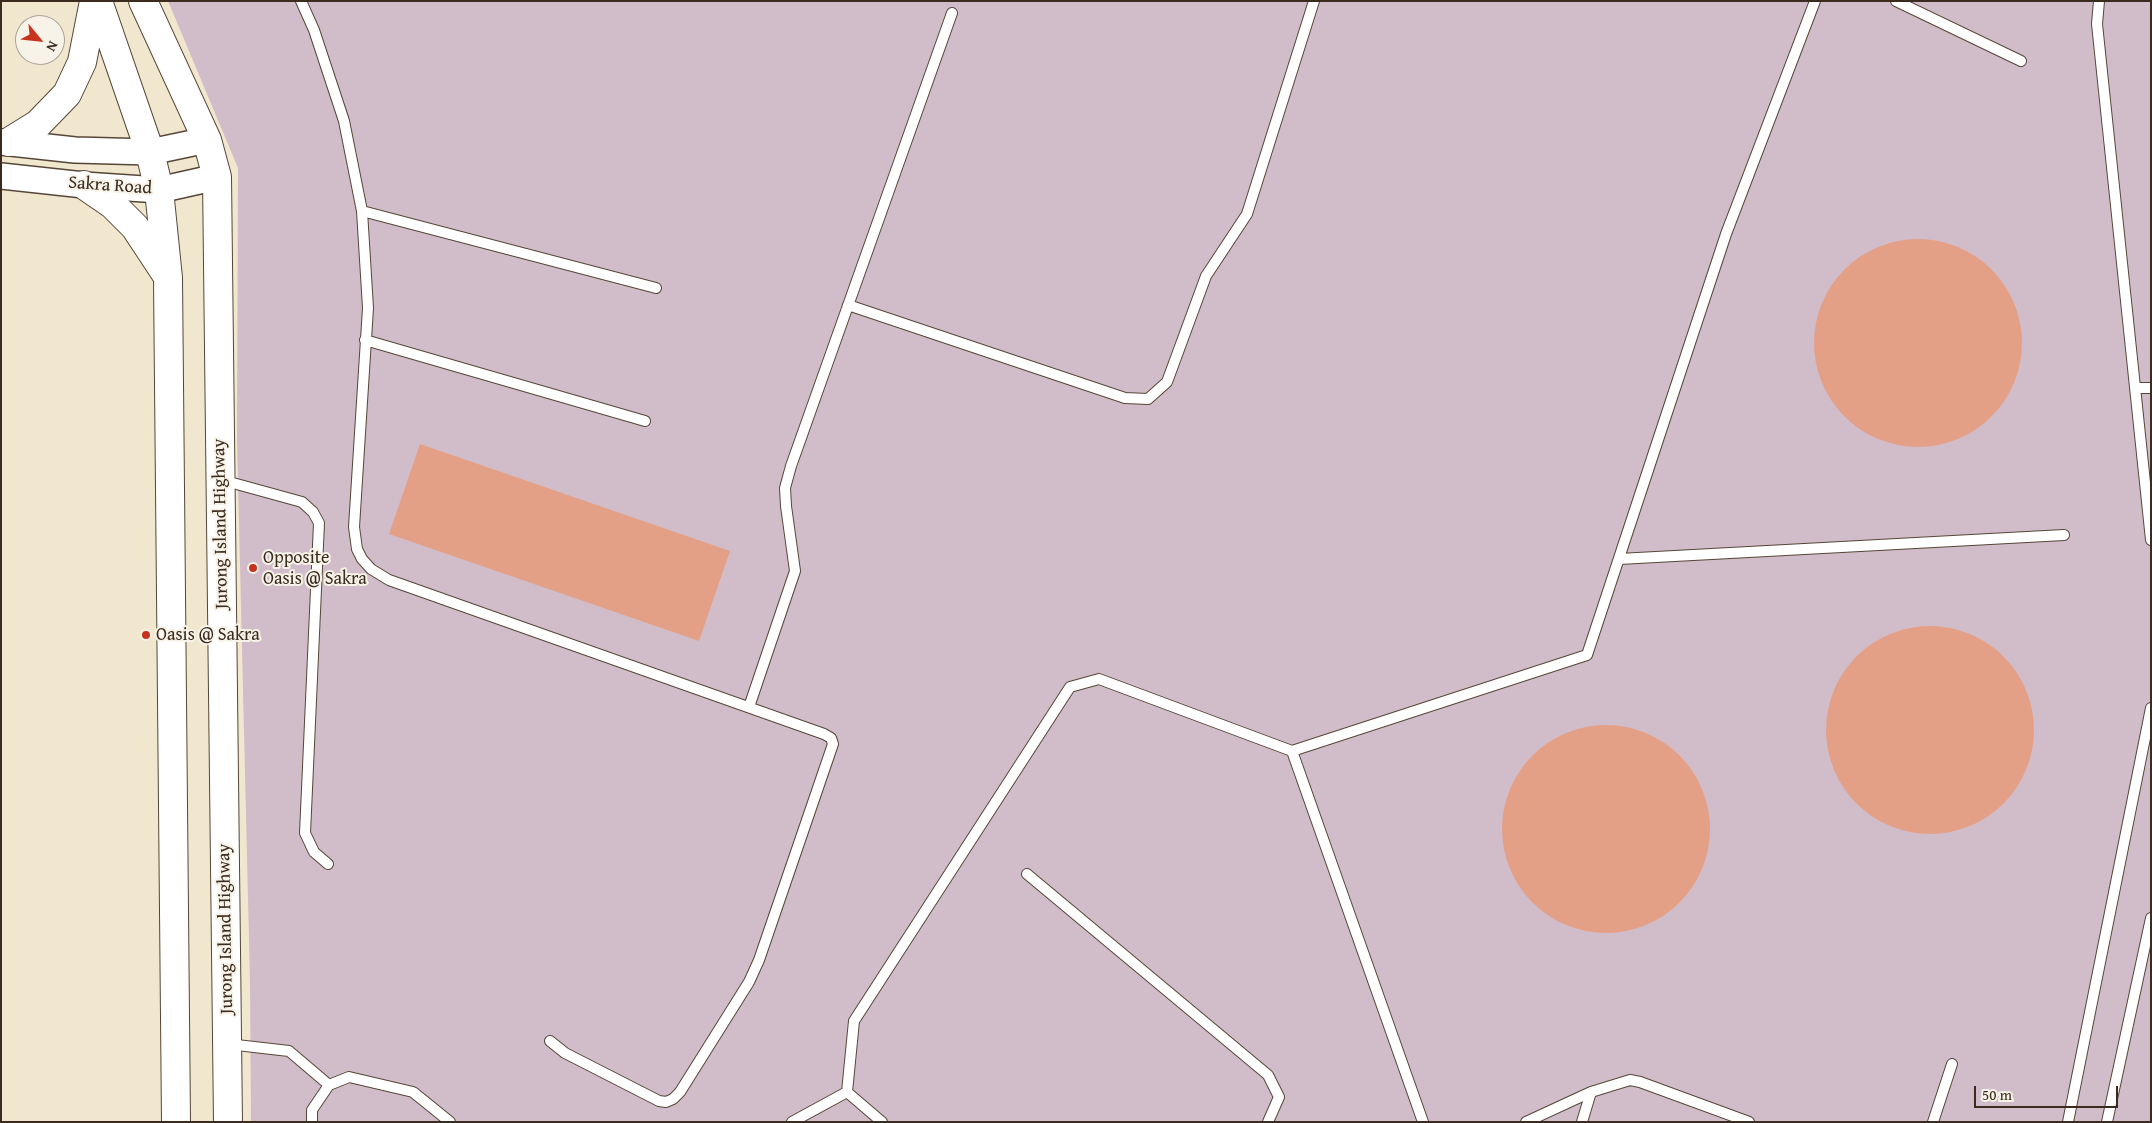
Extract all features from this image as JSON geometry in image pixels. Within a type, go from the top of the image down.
[{"type":"main road","points":[[5,142],[38,124],[66,94],[82,62],[94,1]]},
{"type":"main road","points":[[98,1],[150,152],[159,190],[168,278],[176,1122]]},
{"type":"main road","name":"Jurong Island Highway","points":[[143,1],[207,140],[217,177],[228,1122]]},
{"type":"main road","points":[[84,186],[113,205],[136,227],[168,278]]},
{"type":"street","name":"Sakra Road","points":[[5,142],[75,150],[150,152],[207,140]]},
{"type":"street","name":"Sakra Road","points":[[1,176],[84,186],[159,190],[217,177]]},
{"type":"lane","points":[[301,1],[314,30],[344,121],[362,211],[368,308],[354,527],[357,550],[362,560],[371,569],[390,580],[824,734],[831,738],[834,744],[759,960],[749,982],[680,1092],[673,1100],[666,1102],[565,1053],[550,1041]]},
{"type":"lane","points":[[848,305],[1125,398],[1148,399],[1167,382],[1206,276],[1247,214],[1314,1]]},
{"type":"lane","points":[[847,1092],[854,1021],[1070,687],[1099,679],[1292,751],[1588,655],[1726,234],[1815,1]]},
{"type":"lane","points":[[1896,1],[2021,61]]},
{"type":"lane","points":[[2099,1],[2097,24],[2151,540]]},
{"type":"lane","points":[[749,707],[795,571],[785,488],[952,13]]},
{"type":"lane","points":[[362,211],[656,288]]},
{"type":"lane","points":[[366,340],[645,421]]},
{"type":"lane","points":[[2135,388],[2151,388]]},
{"type":"lane","points":[[221,480],[302,502],[313,512],[319,523],[305,833],[314,852],[328,864]]},
{"type":"lane","points":[[1619,559],[2064,535]]},
{"type":"lane","points":[[2068,1122],[2151,708]]},
{"type":"lane","points":[[1292,751],[1423,1122]]},
{"type":"lane","points":[[1027,874],[1268,1075],[1279,1097],[1268,1122]]},
{"type":"lane","points":[[2107,1122],[2151,918]]},
{"type":"lane","points":[[227,1044],[289,1051],[330,1085]]},
{"type":"lane","points":[[1933,1122],[1952,1064]]},
{"type":"lane","points":[[312,1122],[312,1110],[330,1085],[349,1077],[413,1092],[450,1122]]},
{"type":"lane","points":[[1526,1122],[1591,1092],[1620,1082],[1640,1082],[1749,1122]]},
{"type":"lane","points":[[792,1122],[847,1092]]},
{"type":"lane","points":[[847,1092],[882,1122]]},
{"type":"lane","points":[[1582,1122],[1591,1092]]},
{"type":"shaded area","points":[[168,1],[2151,1],[2151,1122],[251,1122],[250,982],[237,439],[238,168]]},
{"type":"building","points":[[1908,239],[1928,239],[1948,243],[1967,251],[1992,269],[2005,285],[2014,303],[2022,333],[2018,373],[2014,383],[2005,401],[1992,417],[1976,430],[1948,443],[1928,447],[1908,447],[1888,443],[1869,435],[1852,424],[1837,409],[1826,392],[1818,373],[1814,353],[1814,333],[1818,313],[1826,294],[1837,277],[1852,262],[1869,251],[1888,243]]},
{"type":"building","points":[[420,444],[730,551],[699,641],[389,534]]},
{"type":"building","points":[[1920,626],[1940,626],[1960,630],[1979,638],[2004,656],[2017,672],[2026,690],[2034,720],[2030,760],[2026,770],[2017,788],[2004,804],[1988,817],[1960,830],[1940,834],[1920,834],[1900,830],[1881,822],[1864,811],[1849,796],[1838,779],[1830,760],[1826,740],[1826,720],[1830,700],[1838,681],[1849,664],[1864,649],[1881,638],[1900,630]]},
{"type":"building","points":[[1596,725],[1616,725],[1636,729],[1655,737],[1680,755],[1693,771],[1702,789],[1710,819],[1706,859],[1702,869],[1693,887],[1680,903],[1664,916],[1636,929],[1616,933],[1596,933],[1576,929],[1557,921],[1540,910],[1525,895],[1514,878],[1506,859],[1502,839],[1502,819],[1506,799],[1514,780],[1525,763],[1540,748],[1557,737],[1576,729]]},
{"type":"place","name":"Opposite Oasis @ Sakra","points":[[253,568]]},
{"type":"place","name":"Oasis @ Sakra","points":[[146,635]]}]
